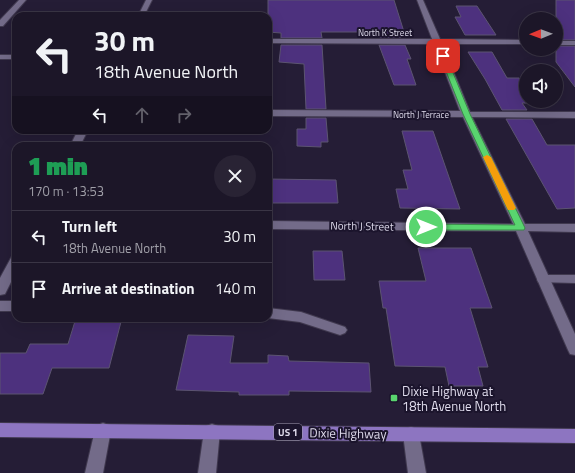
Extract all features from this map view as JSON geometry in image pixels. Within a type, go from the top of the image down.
[{"type":"main road","name":"Dixie Highway","points":[[0,430],[212,431],[575,436]]},
{"type":"street","points":[[0,24],[23,0]]},
{"type":"street","points":[[143,12],[149,0]]},
{"type":"street","points":[[420,0],[466,114],[521,228],[575,350]]},
{"type":"street","name":"North K Street","points":[[272,41],[519,42]]},
{"type":"street","points":[[563,43],[575,43]]},
{"type":"street","points":[[0,57],[12,57]]},
{"type":"street","name":"North J Terrace","points":[[272,113],[575,115]]},
{"type":"street","name":"North J Street","points":[[272,225],[575,228]]},
{"type":"street","points":[[0,291],[12,268]]},
{"type":"street","points":[[543,279],[575,280]]},
{"type":"street","points":[[0,306],[12,306]]},
{"type":"street","points":[[272,313],[301,317],[340,330]]},
{"type":"street","points":[[94,473],[103,430]]},
{"type":"street","points":[[207,473],[212,431]]},
{"type":"street","points":[[411,434],[418,473]]},
{"type":"building","points":[[268,0],[394,0],[404,32],[398,32],[401,38],[376,38],[374,32],[321,32],[322,38],[281,38],[281,33],[272,32],[272,12],[268,12]]},
{"type":"building","points":[[556,0],[575,0],[575,40],[563,40],[563,12],[556,12]]},
{"type":"building","points":[[456,6],[477,6],[496,35],[465,35],[455,17],[461,17]]},
{"type":"building","points":[[281,45],[322,45],[326,109],[306,109],[304,64],[279,62]]},
{"type":"building","points":[[379,45],[405,45],[411,59],[407,59],[416,85],[394,85]]},
{"type":"building","points":[[563,46],[575,46],[575,87],[563,71],[563,64],[558,64],[556,56],[563,56]]},
{"type":"building","points":[[468,52],[492,52],[507,78],[519,78],[519,108],[526,108],[527,110],[502,110]]},
{"type":"building","points":[[306,118],[326,118],[328,142],[321,142],[321,147],[297,146],[297,129],[306,129]]},
{"type":"building","points":[[506,119],[532,119],[547,145],[575,145],[575,208],[557,209]]},
{"type":"building","points":[[402,131],[433,131],[460,209],[400,208],[396,189],[408,189],[403,170],[412,170]]},
{"type":"building","points":[[272,179],[336,180],[338,203],[272,203]]},
{"type":"building","points":[[418,248],[471,248],[492,308],[470,308],[488,367],[478,367],[483,386],[449,386],[445,367],[395,366],[386,308],[383,308],[379,281],[426,281]]},
{"type":"building","points":[[313,251],[342,251],[345,280],[314,280]]},
{"type":"building","points":[[75,322],[121,322],[109,368],[52,368],[43,394],[0,394],[0,353],[26,353],[30,344],[68,344]]},
{"type":"building","points":[[188,335],[234,336],[230,363],[268,363],[268,355],[288,356],[289,361],[369,363],[371,392],[289,391],[289,395],[239,395],[239,392],[176,390]]},
{"type":"slow traffic","points":[[487,157],[511,208]]},
{"type":"place","name":"Dixie Highway at 18th Avenue North","points":[[394,398]]},
{"type":"route","points":[[426,227],[521,228],[466,114],[443,56]]}]
